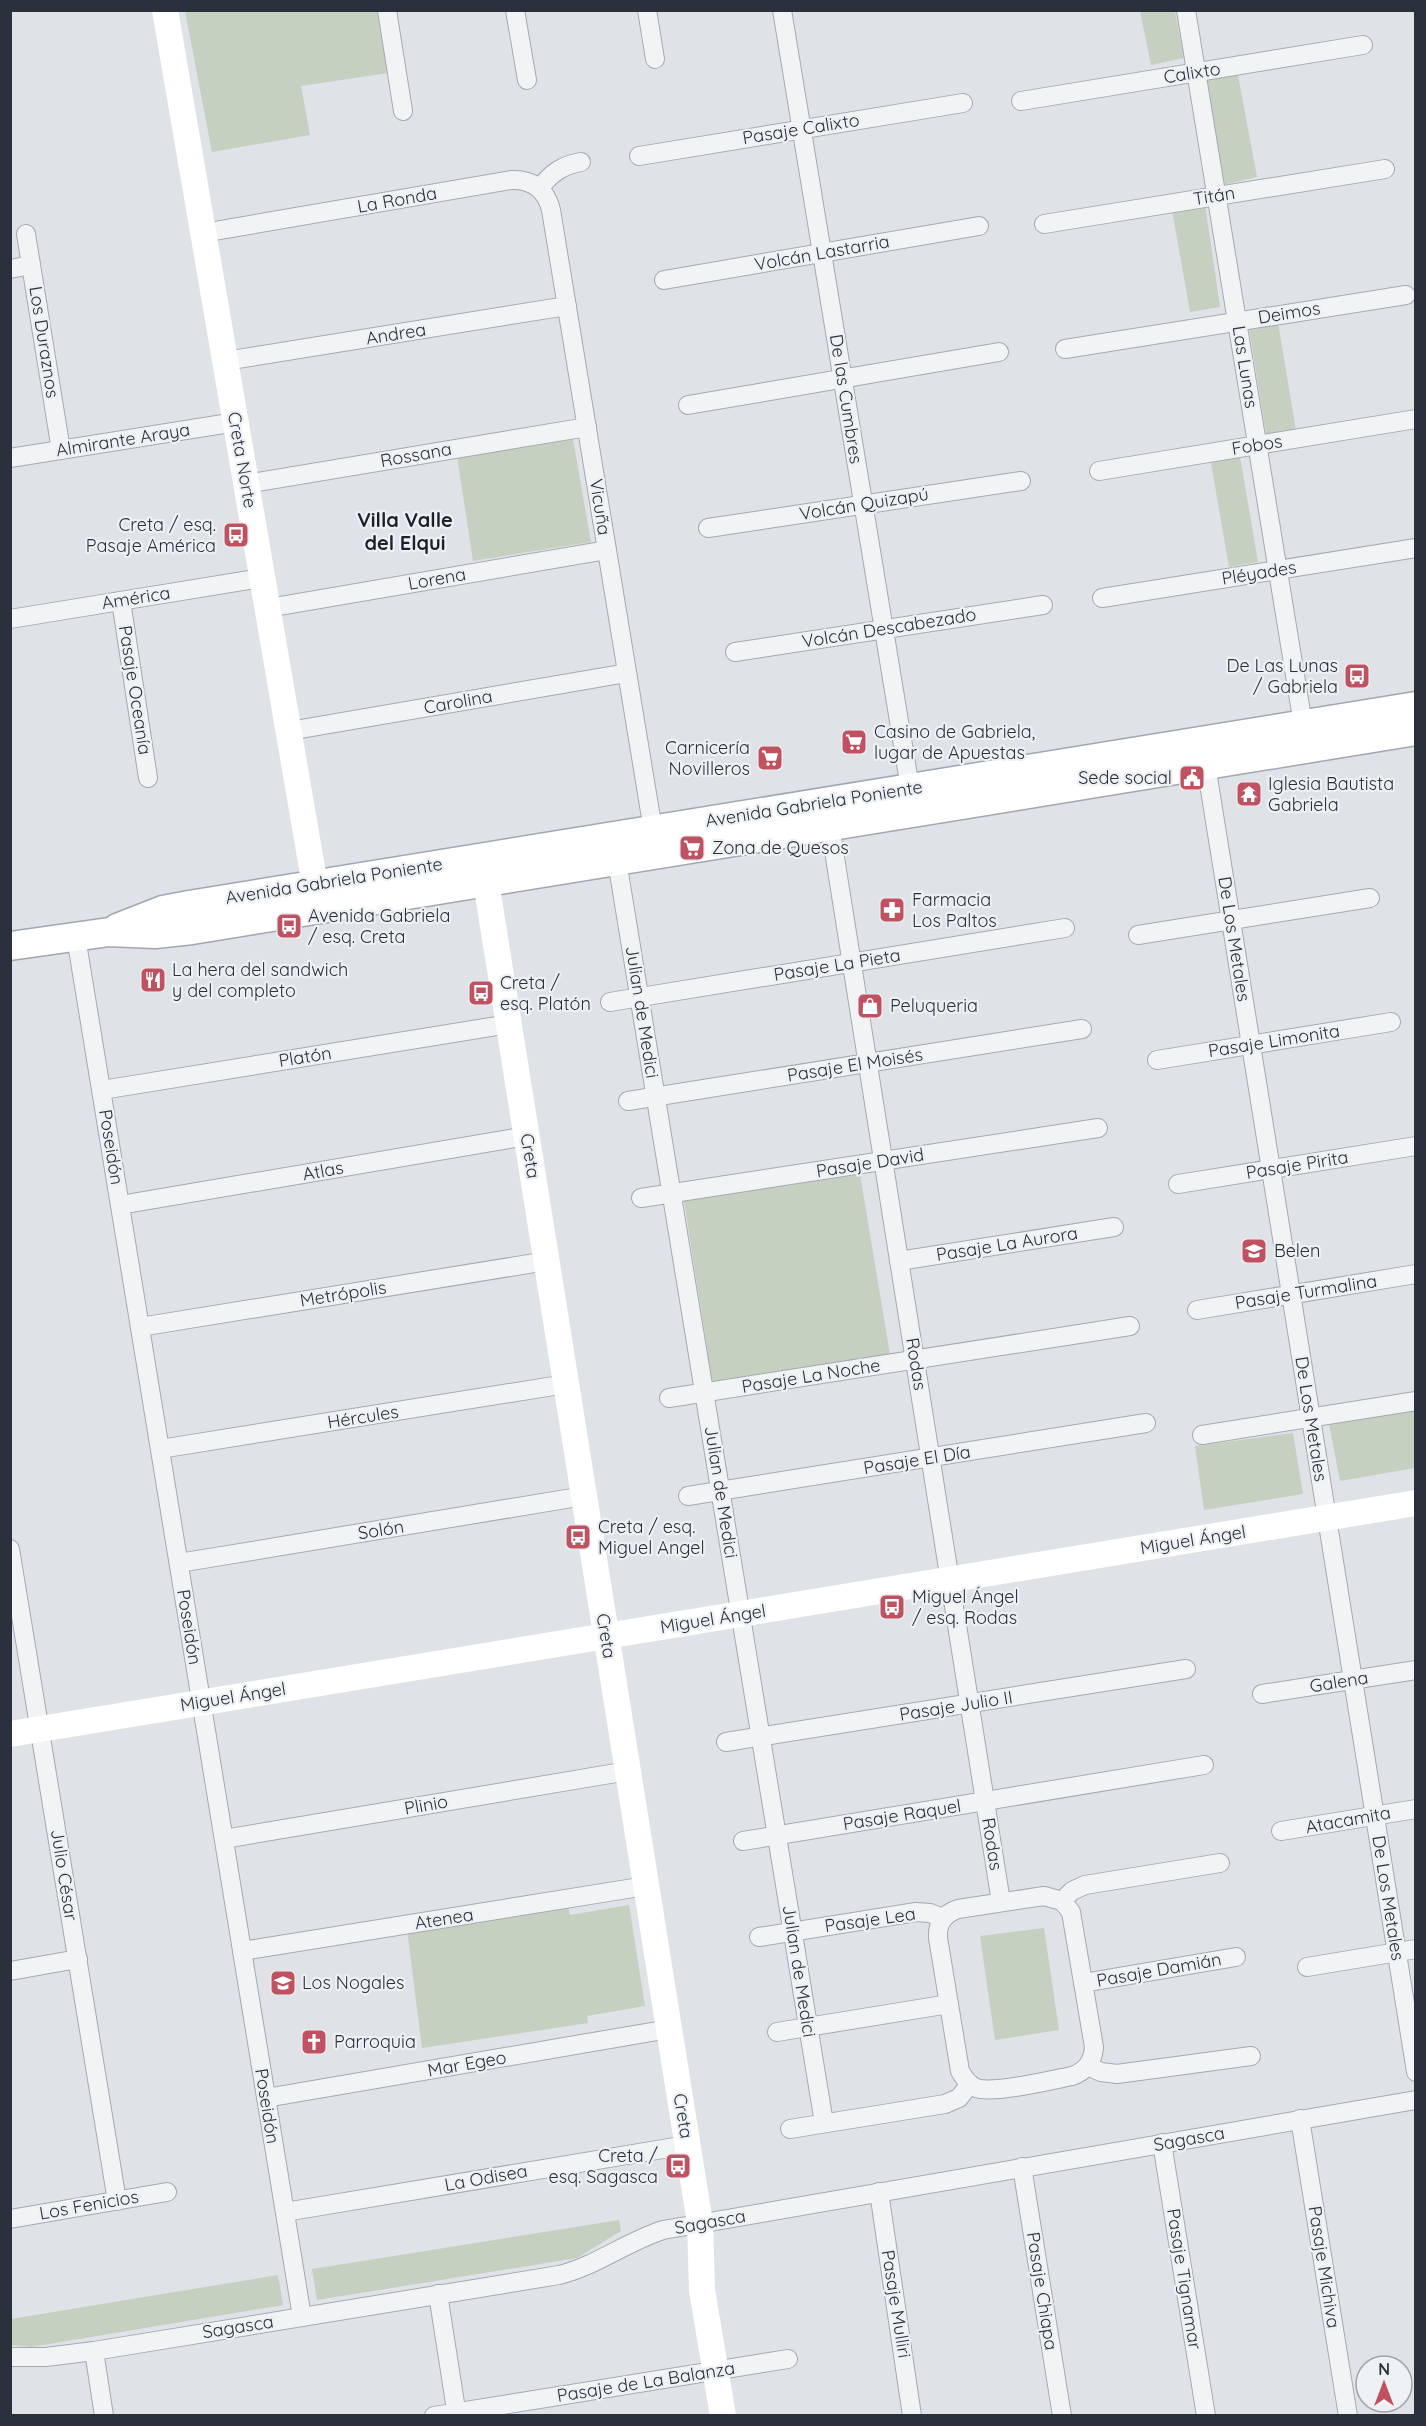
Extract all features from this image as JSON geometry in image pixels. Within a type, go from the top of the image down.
[{"type":"main road","name":"Avenida Gabriela Poniente","points":[[10,946],[109,932],[163,910],[317,896],[484,869],[653,830],[1416,706]]},
{"type":"main road","name":"Avenida Gabriela Poniente","points":[[484,869],[617,861],[1416,731]]},
{"type":"street","name":"Creta Norte","points":[[165,10],[317,896]]},
{"type":"street","points":[[387,10],[404,111]]},
{"type":"street","points":[[515,10],[527,80]]},
{"type":"street","points":[[647,10],[655,59]]},
{"type":"street","name":"De las Cumbres","points":[[782,10],[910,788]]},
{"type":"street","name":"Las Lunas","points":[[1186,10],[1303,724]]},
{"type":"street","name":"Calixto","points":[[1021,101],[1363,45]]},
{"type":"street","name":"Pasaje Calixto","points":[[639,156],[963,103]]},
{"type":"street","points":[[540,188],[556,171],[582,162]]},
{"type":"street","name":"Titán","points":[[1044,224],[1385,169]]},
{"type":"street","name":"La Ronda","points":[[203,233],[511,180],[531,182],[540,188]]},
{"type":"street","name":"Vicuña","points":[[540,188],[549,201],[653,830]]},
{"type":"street","name":"Volcán Lastarria","points":[[664,280],[980,226]]},
{"type":"street","name":"Los Duraznos","points":[[26,234],[61,450]]},
{"type":"street","points":[[10,269],[31,265]]},
{"type":"street","name":"Deimos","points":[[1065,349],[1406,295]]},
{"type":"street","name":"Andrea","points":[[225,361],[567,306]]},
{"type":"street","points":[[688,405],[999,352]]},
{"type":"street","name":"Fobos","points":[[1099,471],[1416,419]]},
{"type":"street","name":"Almirante Araya","points":[[10,458],[236,422]]},
{"type":"street","name":"Rossana","points":[[246,484],[587,427]]},
{"type":"street","name":"Volcán Quizapú","points":[[708,528],[1021,481]]},
{"type":"street","name":"Pléyades","points":[[1102,598],[1416,548]]},
{"type":"street","name":"Lorena","points":[[268,608],[607,550]]},
{"type":"street","name":"América","points":[[10,618],[262,578]]},
{"type":"street","name":"Pasaje Oceanía","points":[[121,601],[148,778]]},
{"type":"street","name":"Volcán Descabezado","points":[[735,652],[1042,604]]},
{"type":"street","name":"Carolina","points":[[289,731],[627,673]]},
{"type":"street","name":"De Los Metales","points":[[1206,765],[1416,2072]]},
{"type":"street","name":"Rodas","points":[[830,826],[1001,1902]]},
{"type":"street","name":"Julian de Medici","points":[[617,861],[824,2123]]},
{"type":"street","name":"Creta","points":[[484,869],[700,2223],[702,2290],[723,2415]]},
{"type":"street","points":[[1138,935],[1370,898]]},
{"type":"street","name":"Pasaje La Pieta","points":[[610,1002],[1065,928]]},
{"type":"street","name":"Poseidón","points":[[76,937],[302,2316]]},
{"type":"street","name":"Pasaje Limonita","points":[[1157,1060],[1391,1022]]},
{"type":"street","name":"Platón","points":[[102,1090],[508,1024]]},
{"type":"street","name":"Pasaje El Moisés","points":[[628,1101],[1082,1029]]},
{"type":"street","name":"Pasaje David","points":[[641,1198],[1098,1128]]},
{"type":"street","name":"Atlas","points":[[120,1205],[526,1136]]},
{"type":"street","name":"Pasaje Pirita","points":[[1178,1184],[1416,1146]]},
{"type":"street","name":"Pasaje La Aurora","points":[[899,1261],[1114,1227]]},
{"type":"street","name":"Metrópolis","points":[[140,1327],[547,1261]]},
{"type":"street","name":"Pasaje Turmalina","points":[[1197,1310],[1416,1274]]},
{"type":"street","name":"Pasaje La Noche","points":[[669,1398],[1130,1326]]},
{"type":"street","name":"Hércules","points":[[160,1449],[566,1384]]},
{"type":"street","points":[[1203,1435],[1416,1401]]},
{"type":"street","name":"Pasaje El Día","points":[[688,1496],[1146,1423]]},
{"type":"street","name":"Solón","points":[[179,1563],[584,1496]]},
{"type":"street","name":"Miguel Ángel","points":[[10,1734],[1416,1503]]},
{"type":"street","name":"Julio César","points":[[10,1549],[117,2201]]},
{"type":"street","name":"Pasaje Julio II","points":[[726,1742],[1186,1669]]},
{"type":"street","name":"Galena","points":[[1262,1694],[1416,1670]]},
{"type":"street","name":"Pasaje Raquel","points":[[743,1841],[1204,1765]]},
{"type":"street","name":"Plinio","points":[[224,1839],[628,1772]]},
{"type":"street","name":"Atacamita","points":[[1281,1831],[1416,1809]]},
{"type":"street","points":[[943,1918],[939,1924],[938,1938],[960,2071],[970,2084],[984,2090],[991,2090],[1072,2076],[1088,2066],[1092,2060],[1094,2047],[1072,1918],[1062,1901],[1072,1891],[1085,1885],[1221,1863]]},
{"type":"street","name":"Atenea","points":[[242,1952],[646,1886]]},
{"type":"street","name":"Pasaje Lea","points":[[759,1937],[916,1912],[930,1913],[943,1918],[958,1909],[1044,1896],[1062,1901]]},
{"type":"street","points":[[1307,1967],[1416,1949]]},
{"type":"street","name":"Pasaje Damián","points":[[1083,1983],[1236,1957]]},
{"type":"street","points":[[10,1971],[78,1959]]},
{"type":"street","points":[[777,2032],[949,2004]]},
{"type":"street","name":"Mar Egeo","points":[[266,2098],[669,2029]]},
{"type":"street","points":[[1088,2066],[1101,2072],[1117,2074],[1251,2056]]},
{"type":"street","points":[[790,2129],[945,2104],[959,2098],[970,2084]]},
{"type":"street","name":"Sagasca","points":[[10,2357],[46,2357],[94,2351],[578,2270],[646,2235],[700,2223],[1416,2100]]},
{"type":"street","name":"Pasaje Michiva","points":[[1300,2119],[1348,2415]]},
{"type":"street","name":"Pasaje Tignamar","points":[[1162,2143],[1206,2415]]},
{"type":"street","name":"La Odisea","points":[[285,2212],[687,2145]]},
{"type":"street","name":"Pasaje Chiapa","points":[[1022,2167],[1062,2415]]},
{"type":"street","name":"Los Fenicios","points":[[10,2219],[167,2192]]},
{"type":"street","name":"Pasaje Mulliri","points":[[879,2192],[912,2415]]},
{"type":"street","points":[[438,2294],[457,2414]]},
{"type":"street","points":[[94,2351],[104,2415]]},
{"type":"street","name":"Pasaje de La Balanza","points":[[434,2415],[457,2414],[788,2359]]},
{"type":"green space","points":[[185,11],[377,11],[388,73],[301,86],[310,135],[212,152]]},
{"type":"green space","points":[[1140,11],[1175,11],[1184,58],[1151,65]]},
{"type":"green space","points":[[1237,70],[1257,177],[1218,186],[1199,76]]},
{"type":"green space","points":[[1205,204],[1220,307],[1190,312],[1172,210]]},
{"type":"green space","points":[[1278,323],[1296,431],[1266,434],[1249,328]]},
{"type":"green space","points":[[573,439],[591,542],[473,561],[457,456]]},
{"type":"green space","points":[[1240,457],[1258,562],[1229,567],[1211,463]]},
{"type":"green space","points":[[860,1174],[890,1355],[713,1386],[684,1201]]},
{"type":"green space","points":[[1415,1409],[1415,1468],[1340,1481],[1329,1424]]},
{"type":"green space","points":[[1293,1433],[1303,1494],[1204,1510],[1195,1446]]},
{"type":"green space","points":[[629,1905],[645,2006],[587,2016],[588,2023],[422,2048],[407,1929],[568,1906],[570,1915]]},
{"type":"green space","points":[[1044,1928],[1059,2030],[995,2040],[980,1936]]},
{"type":"green space","points":[[619,2220],[621,2231],[577,2258],[317,2300],[312,2269]]},
{"type":"green space","points":[[278,2275],[283,2305],[31,2347],[11,2345],[11,2319]]},
{"type":"place","name":"Creta / esq. Pasaje América","points":[[236,535]]},
{"type":"place","name":"De Las Lunas / Gabriela","points":[[1357,676]]},
{"type":"place","name":"Casino de Gabriela, lugar de Apuestas","points":[[854,742]]},
{"type":"place","name":"Carnicería Novilleros","points":[[770,758]]},
{"type":"place","name":"Sede social","points":[[1192,778]]},
{"type":"place","name":"Iglesia Bautista Gabriela","points":[[1249,794]]},
{"type":"place","name":"Zona de Quesos","points":[[692,848]]},
{"type":"place","name":"Farmacia Los Paltos","points":[[892,910]]},
{"type":"place","name":"Avenida Gabriela / esq. Creta","points":[[289,926]]},
{"type":"place","name":"La hera del sandwich y del completo","points":[[153,980]]},
{"type":"place","name":"Creta / esq. Platón","points":[[481,993]]},
{"type":"place","name":"Peluqueria","points":[[870,1006]]},
{"type":"place","name":"Belen","points":[[1254,1251]]},
{"type":"place","name":"Creta / esq. Miguel Angel","points":[[578,1537]]},
{"type":"place","name":"Miguel Ángel / esq. Rodas","points":[[892,1607]]},
{"type":"place","name":"Los Nogales","points":[[283,1983]]},
{"type":"place","name":"Parroquia","points":[[314,2042]]},
{"type":"place","name":"Creta / esq. Sagasca","points":[[678,2166]]},
{"type":"district","name":"Villa Valle del Elqui","points":[[405,532]]}]
